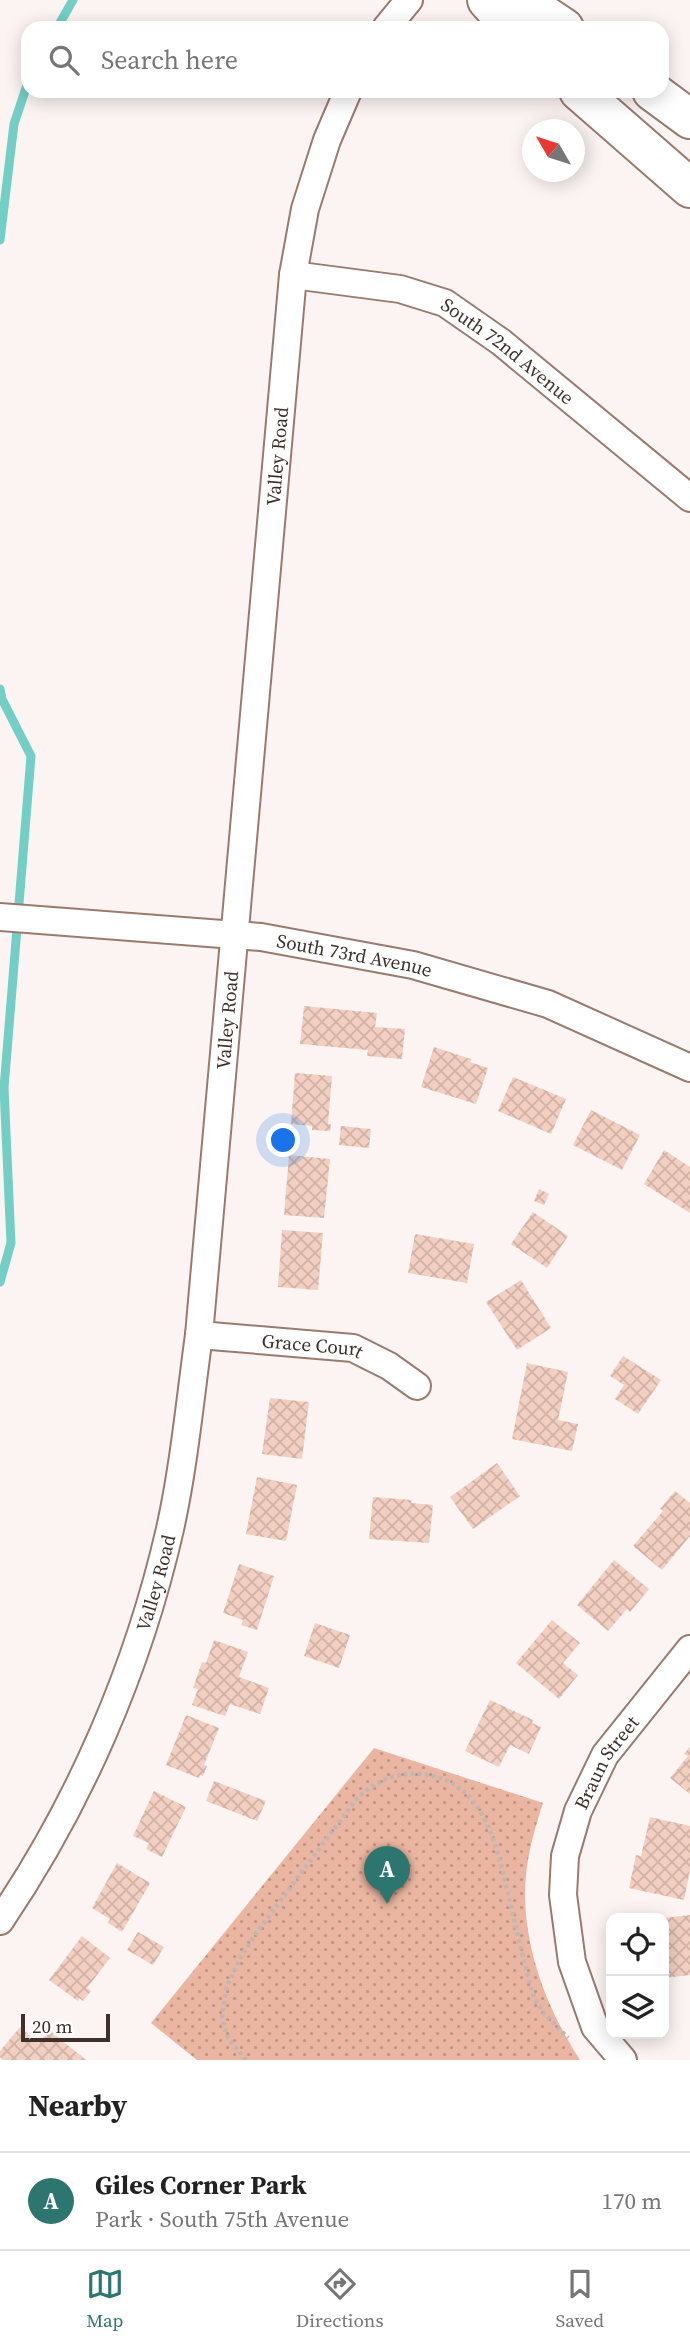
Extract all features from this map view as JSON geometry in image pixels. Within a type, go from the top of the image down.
[{"type":"main road","points":[[487,0],[506,21]]},
{"type":"main road","points":[[522,0],[554,21]]},
{"type":"main road","points":[[587,98],[690,188]]},
{"type":"main road","points":[[662,98],[690,119]]},
{"type":"street","points":[[392,21],[409,0]]},
{"type":"street","name":"Valley Road","points":[[0,1921],[27,1881],[75,1794],[114,1709],[150,1604],[170,1530],[179,1483],[199,1335],[293,275],[305,209],[327,140],[345,98]]},
{"type":"street","name":"South 72nd Avenue","points":[[293,275],[400,289],[444,303],[502,342],[690,498]]},
{"type":"street","name":"South 73rd Avenue","points":[[13,918],[235,934],[413,965],[548,1004],[690,1068]]},
{"type":"street","name":"Grace Court","points":[[199,1335],[353,1348],[389,1366],[417,1385]]},
{"type":"street","name":"Braun Street","points":[[623,2060],[595,2027],[572,1962],[563,1895],[565,1856],[578,1811],[605,1755],[690,1649]]},
{"type":"path","points":[[246,2060],[228,2038],[222,2014],[227,1986],[243,1953],[355,1801],[378,1782],[409,1774],[440,1778],[454,1784],[467,1794],[486,1819],[498,1850],[534,1997],[541,2010],[572,2042]]},
{"type":"shaded area","points":[[374,1748],[543,1803],[531,1846],[525,1886],[529,1939],[544,1990],[580,2060],[197,2060],[151,2023]]},
{"type":"building","points":[[304,1006],[377,1013],[375,1027],[405,1029],[402,1059],[367,1056],[368,1050],[300,1044]]},
{"type":"building","points":[[434,1047],[471,1059],[470,1062],[488,1068],[476,1104],[421,1087]]},
{"type":"building","points":[[295,1073],[332,1076],[328,1124],[331,1124],[330,1131],[312,1130],[312,1126],[291,1124]]},
{"type":"building","points":[[513,1077],[566,1099],[551,1134],[498,1111]]},
{"type":"building","points":[[591,1110],[640,1135],[622,1170],[573,1145]]},
{"type":"building","points":[[341,1126],[371,1129],[369,1148],[339,1145]]},
{"type":"building","points":[[664,1150],[690,1167],[690,1213],[644,1184]]},
{"type":"building","points":[[289,1155],[330,1159],[324,1218],[284,1215]]},
{"type":"building","points":[[539,1189],[549,1194],[544,1205],[534,1201]]},
{"type":"building","points":[[533,1212],[568,1236],[547,1268],[511,1244]]},
{"type":"building","points":[[282,1230],[323,1233],[318,1290],[278,1287]]},
{"type":"building","points":[[415,1234],[474,1244],[467,1283],[408,1273]]},
{"type":"building","points":[[521,1280],[551,1328],[517,1350],[486,1302]]},
{"type":"building","points":[[623,1356],[661,1380],[638,1414],[615,1399],[624,1385],[610,1376]]},
{"type":"building","points":[[527,1363],[568,1372],[558,1420],[578,1424],[572,1451],[512,1439]]},
{"type":"building","points":[[270,1398],[309,1402],[302,1459],[262,1454]]},
{"type":"building","points":[[497,1463],[520,1496],[473,1529],[450,1497]]},
{"type":"building","points":[[257,1477],[297,1485],[286,1541],[246,1534]]},
{"type":"building","points":[[675,1491],[690,1503],[690,1536],[662,1570],[633,1546],[663,1511],[660,1509]]},
{"type":"building","points":[[373,1497],[412,1500],[411,1503],[433,1505],[429,1543],[369,1539]]},
{"type":"building","points":[[614,1560],[649,1589],[630,1612],[627,1609],[608,1631],[577,1605]]},
{"type":"building","points":[[239,1564],[274,1576],[257,1630],[241,1625],[243,1620],[223,1613]]},
{"type":"building","points":[[552,1620],[580,1643],[563,1663],[578,1675],[559,1699],[516,1663]]},
{"type":"building","points":[[315,1623],[350,1635],[339,1668],[304,1656]]},
{"type":"building","points":[[214,1640],[248,1652],[239,1677],[269,1688],[260,1714],[230,1704],[225,1716],[192,1705],[198,1689],[193,1688],[202,1662],[206,1663]]},
{"type":"building","points":[[490,1700],[533,1720],[532,1723],[541,1727],[529,1754],[510,1745],[499,1767],[465,1751]]},
{"type":"building","points":[[186,1715],[219,1728],[204,1765],[207,1766],[203,1776],[200,1775],[199,1778],[166,1765]]},
{"type":"building","points":[[690,1747],[690,1794],[670,1778],[688,1756],[684,1754]]},
{"type":"building","points":[[214,1781],[266,1801],[257,1821],[206,1801]]},
{"type":"building","points":[[154,1791],[186,1807],[162,1857],[146,1849],[149,1843],[133,1836]]},
{"type":"building","points":[[650,1817],[690,1826],[690,1870],[684,1900],[629,1888],[636,1855],[641,1856]]},
{"type":"building","points":[[117,1863],[150,1883],[122,1932],[108,1923],[110,1919],[92,1908]]},
{"type":"building","points":[[690,1915],[690,1975],[669,1977],[669,1917]]},
{"type":"building","points":[[138,1932],[164,1947],[153,1965],[127,1950]]},
{"type":"building","points":[[82,1936],[110,1958],[87,1988],[91,1991],[83,2001],[79,1998],[78,2001],[49,1980]]},
{"type":"building","points":[[20,2027],[39,2043],[49,2030],[86,2060],[3,2060],[0,2051]]},
{"type":"waterway","points":[[61,21],[73,0]]},
{"type":"waterway","points":[[0,240],[14,124],[23,98]]},
{"type":"waterway","points":[[0,689],[2,699],[31,756],[4,1088],[11,1243],[0,1282]]},
{"type":"place","name":"Giles Corner Park","points":[[387,1904]]}]
